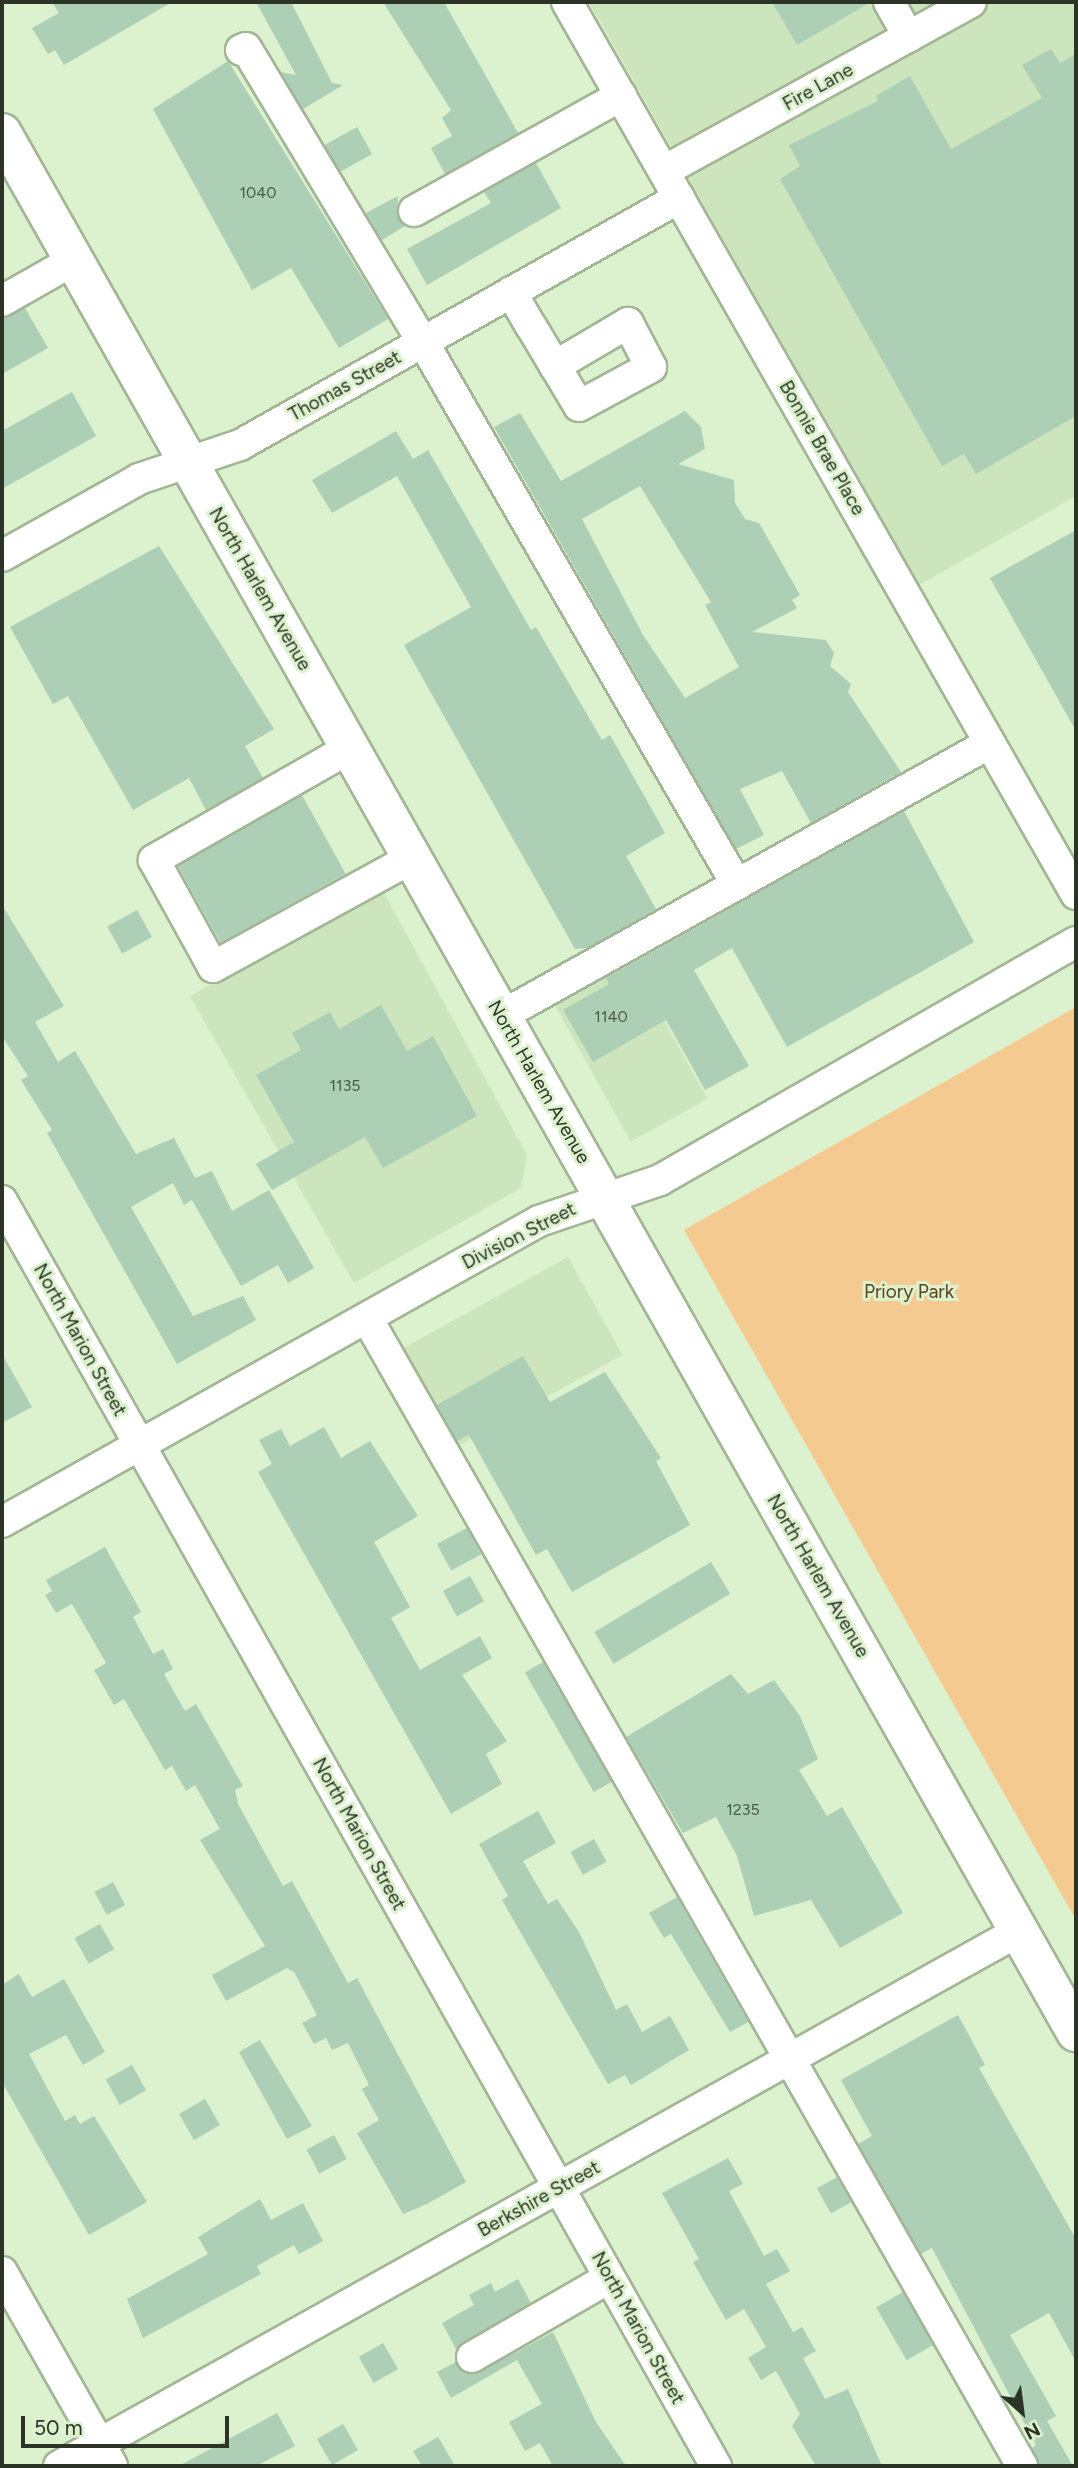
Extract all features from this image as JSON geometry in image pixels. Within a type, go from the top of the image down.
[{"type":"main road","name":"North Harlem Avenue","points":[[2,133],[1076,2032]]},
{"type":"street","name":"Bonnie Brae Place","points":[[567,2],[1076,894]]},
{"type":"street","points":[[889,2],[909,37]]},
{"type":"street","name":"Fire Lane","points":[[664,171],[971,2]]},
{"type":"street","points":[[241,50],[246,48],[423,342],[737,885]]},
{"type":"street","points":[[414,211],[621,96]]},
{"type":"street","name":"Thomas Street","points":[[2,556],[139,479],[240,445],[679,198]]},
{"type":"street","points":[[2,301],[74,260]]},
{"type":"street","points":[[511,292],[555,366]]},
{"type":"street","points":[[501,1016],[990,743]]},
{"type":"street","points":[[350,748],[154,859],[212,967],[412,858]]},
{"type":"street","name":"Division Street","points":[[2,1522],[539,1221],[603,1195],[660,1180],[1076,942]]},
{"type":"street","name":"North Marion Street","points":[[2,1201],[716,2466]]},
{"type":"street","points":[[367,1318],[1022,2466]]},
{"type":"street","name":"Berkshire Street","points":[[59,2466],[105,2455],[559,2188],[1019,1931]]},
{"type":"street","points":[[2,2272],[105,2455]]},
{"type":"street","points":[[472,2357],[609,2278]]},
{"type":"shaded area","points":[[589,2],[1076,2],[1076,496],[919,585]]},
{"type":"shaded area","points":[[382,889],[527,1155],[521,1188],[354,1283],[190,996]]},
{"type":"shaded area","points":[[630,959],[708,1099],[631,1142],[553,1002]]},
{"type":"shaded area","points":[[568,1257],[622,1355],[455,1448],[401,1350]]},
{"type":"green space","name":"Priory Park","points":[[1076,1007],[1076,1920],[684,1230]]},
{"type":"building","points":[[52,2],[172,2],[64,65],[55,50],[48,54],[32,28],[59,13]]},
{"type":"building","points":[[256,2],[291,2],[332,83],[343,85],[303,109],[281,72],[296,75]]},
{"type":"building","points":[[383,2],[444,2],[518,133],[445,174],[431,148],[452,136],[442,118],[451,110]]},
{"type":"building","points":[[772,2],[871,2],[797,45]]},
{"type":"building","points":[[1051,49],[1060,63],[1076,54],[1076,416],[976,474],[964,454],[942,466],[780,179],[800,166],[789,145],[878,101],[876,96],[910,76],[951,149],[1042,98],[1022,65]]},
{"type":"building","points":[[228,61],[388,319],[339,348],[291,268],[252,290],[153,109]]},
{"type":"building","points":[[357,127],[372,154],[340,172],[325,145]]},
{"type":"building","points":[[536,163],[561,208],[427,285],[407,249],[491,203],[484,192]]},
{"type":"building","points":[[398,196],[397,211],[405,226],[382,240],[366,213]]},
{"type":"building","points":[[25,308],[48,348],[2,374],[2,318]]},
{"type":"building","points":[[72,392],[96,436],[2,489],[2,431]]},
{"type":"building","points":[[685,411],[701,427],[705,449],[678,464],[734,480],[735,503],[745,519],[759,523],[800,595],[792,600],[797,608],[752,632],[826,640],[834,653],[830,666],[851,684],[848,692],[901,772],[811,823],[782,771],[740,789],[764,835],[736,849],[494,427],[520,413],[561,481]],"holes":[[[640,486],[711,602],[705,605],[739,667],[685,698],[643,635],[582,519]]]},
{"type":"building","points":[[396,431],[413,459],[428,450],[531,630],[536,627],[602,740],[610,735],[665,833],[626,856],[656,909],[587,948],[575,949],[404,645],[471,607],[397,476],[332,513],[312,480]]},
{"type":"building","points":[[1076,530],[1076,731],[990,578]]},
{"type":"building","points":[[159,546],[274,729],[245,746],[263,778],[206,810],[189,778],[133,810],[68,696],[53,704],[10,627]]},
{"type":"building","points":[[302,795],[346,874],[221,943],[177,864]]},
{"type":"building","points":[[904,811],[974,942],[787,1047],[732,948],[694,970],[749,1066],[705,1090],[666,1020],[593,1062],[563,1010],[609,984],[606,978]]},
{"type":"building","points":[[2,905],[64,1006],[35,1022],[58,1062],[75,1051],[136,1154],[174,1138],[195,1178],[212,1171],[232,1211],[269,1190],[314,1268],[288,1283],[278,1265],[241,1286],[192,1200],[184,1205],[173,1183],[131,1207],[193,1316],[243,1296],[256,1320],[177,1364],[47,1133],[52,1130],[21,1080],[28,1076],[2,1036]]},
{"type":"building","points":[[137,910],[152,937],[122,954],[107,926]]},
{"type":"building","points":[[381,1005],[407,1051],[433,1036],[477,1116],[383,1168],[365,1137],[272,1190],[256,1164],[294,1142],[256,1075],[301,1050],[292,1033],[330,1012],[339,1029]]},
{"type":"building","points":[[2,1354],[32,1407],[2,1423]]},
{"type":"building","points":[[523,1356],[550,1402],[605,1372],[661,1458],[656,1461],[690,1525],[572,1592],[547,1549],[536,1555],[469,1435],[457,1441],[437,1405]]},
{"type":"building","points":[[324,1427],[341,1458],[370,1441],[418,1516],[374,1542],[410,1607],[391,1618],[420,1670],[480,1636],[492,1658],[462,1675],[507,1741],[486,1754],[502,1784],[451,1814],[258,1472],[272,1464],[259,1440],[281,1429],[290,1446]]},
{"type":"building","points":[[467,1528],[481,1554],[451,1570],[437,1544]]},
{"type":"building","points":[[105,1547],[141,1612],[133,1617],[153,1654],[163,1649],[173,1669],[164,1674],[185,1711],[196,1704],[243,1786],[235,1790],[238,1804],[283,1886],[292,1881],[348,1983],[357,1978],[466,2182],[427,2204],[403,2214],[357,2133],[379,2120],[362,2089],[369,2085],[348,2043],[332,2050],[326,2038],[314,2044],[302,2023],[317,2015],[294,1972],[287,1968],[226,2001],[212,1975],[265,1946],[200,1840],[220,1829],[195,1785],[186,1791],[172,1766],[165,1770],[124,1699],[114,1705],[94,1670],[106,1663],[72,1604],[56,1613],[45,1595],[52,1591],[46,1580]]},
{"type":"building","points":[[711,1562],[730,1594],[613,1664],[594,1632]]},
{"type":"building","points":[[470,1576],[484,1601],[457,1616],[443,1591]]},
{"type":"building","points":[[543,1662],[612,1782],[594,1792],[525,1672]]},
{"type":"building","points":[[731,1674],[748,1694],[774,1680],[800,1716],[818,1759],[799,1770],[827,1816],[842,1807],[903,1913],[840,1948],[811,1900],[754,1916],[737,1856],[716,1817],[683,1833],[626,1737]]},
{"type":"building","points":[[538,1811],[556,1843],[523,1861],[548,1904],[557,1899],[579,1932],[616,2010],[627,2004],[642,2032],[670,2016],[689,2050],[631,2085],[625,2075],[608,2084],[502,1900],[508,1896],[479,1844]]},
{"type":"building","points":[[594,1839],[607,1862],[583,1875],[570,1852]]},
{"type":"building","points":[[113,1882],[125,1905],[107,1915],[94,1892]]},
{"type":"building","points":[[677,1897],[748,2022],[730,2032],[671,1934],[664,1938],[649,1913]]},
{"type":"building","points":[[100,1924],[114,1949],[89,1963],[75,1938]]},
{"type":"building","points":[[19,1974],[32,1997],[64,1979],[105,2052],[83,2065],[66,2035],[29,2054],[65,2121],[75,2115],[80,2124],[94,2116],[147,2202],[89,2235],[2,2082],[2,1985]]},
{"type":"building","points":[[958,2015],[985,2065],[979,2068],[1076,2239],[1076,2362],[1049,2313],[1010,2335],[1056,2416],[1047,2421],[1073,2466],[1039,2466],[1032,2448],[1036,2445],[932,2248],[921,2254],[858,2144],[872,2136],[841,2080]]},
{"type":"building","points":[[260,2040],[312,2126],[287,2139],[239,2052]]},
{"type":"building","points":[[132,2065],[146,2090],[120,2105],[106,2080]]},
{"type":"building","points":[[205,2099],[220,2125],[194,2140],[179,2114]]},
{"type":"building","points":[[334,2135],[347,2159],[319,2173],[307,2150]]},
{"type":"building","points":[[728,2158],[743,2184],[729,2191],[764,2256],[777,2249],[790,2271],[766,2284],[793,2332],[802,2327],[816,2351],[803,2358],[825,2399],[848,2389],[882,2466],[816,2466],[792,2426],[800,2414],[776,2371],[761,2380],[748,2358],[766,2347],[744,2309],[726,2320],[693,2262],[699,2259],[662,2193]]},
{"type":"building","points":[[837,2177],[851,2202],[831,2214],[817,2188]]},
{"type":"building","points":[[260,2199],[271,2220],[303,2203],[323,2241],[299,2254],[294,2245],[257,2266],[261,2274],[143,2338],[127,2299],[208,2254],[198,2237]]},
{"type":"building","points":[[518,2279],[531,2303],[456,2349],[442,2323],[474,2305],[469,2295],[491,2283],[495,2292]]},
{"type":"building","points":[[903,2292],[934,2345],[907,2360],[876,2308]]},
{"type":"building","points":[[553,2332],[596,2422],[626,2466],[553,2466],[540,2443],[525,2451],[509,2422],[542,2404],[517,2360],[451,2398],[437,2372],[456,2362],[464,2372],[480,2372]]},
{"type":"building","points":[[383,2343],[398,2369],[374,2383],[359,2357]]},
{"type":"building","points":[[277,2413],[295,2446],[256,2466],[179,2466]]},
{"type":"building","points":[[343,2424],[358,2450],[332,2465],[317,2439]]},
{"type":"building","points":[[438,2437],[455,2466],[422,2466],[413,2451]]}]
